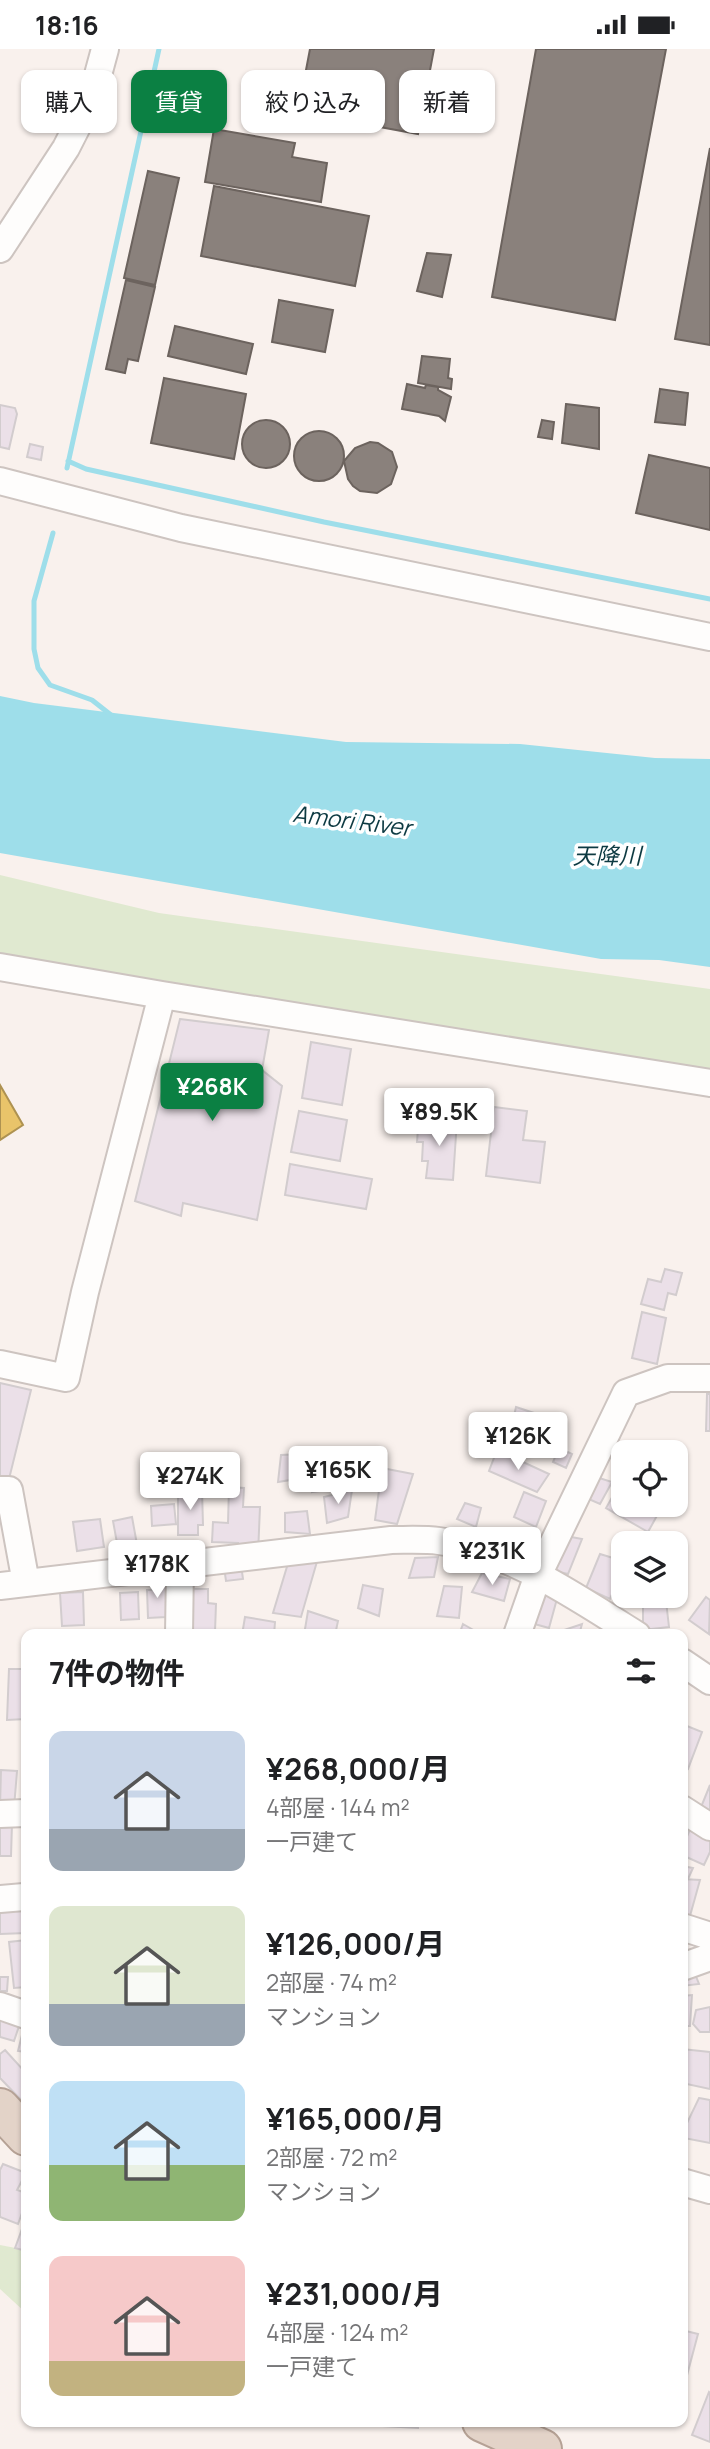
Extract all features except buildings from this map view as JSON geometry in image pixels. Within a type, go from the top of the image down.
[{"type":"highway","points":[[0,2108],[21,2131]]},
{"type":"highway","points":[[489,2433],[542,2449]]},
{"type":"street","points":[[0,249],[66,148],[92,97],[105,49]]},
{"type":"street","points":[[0,481],[181,528],[710,637]]},
{"type":"street","points":[[0,967],[710,1083]]},
{"type":"street","points":[[0,1364],[66,1378],[85,1292],[162,995]]},
{"type":"street","points":[[519,1629],[538,1575],[626,1393],[667,1378],[710,1378]]},
{"type":"street","points":[[0,1490],[9,1490],[26,1583]]},
{"type":"street","points":[[0,1586],[391,1540],[439,1541],[471,1548],[538,1575],[627,1629]]},
{"type":"street","points":[[179,1629],[180,1565]]},
{"type":"street","points":[[688,1666],[710,1681]]},
{"type":"street","points":[[0,1814],[21,1813]]},
{"type":"street","points":[[688,1813],[710,1827]]},
{"type":"street","points":[[688,1929],[710,1936]]},
{"type":"street","points":[[688,1965],[710,1957]]},
{"type":"street","points":[[0,2006],[21,2013]]},
{"type":"street","points":[[688,2184],[710,2190]]},
{"type":"green space","points":[[0,875],[159,913],[710,989],[710,1073],[0,953]]},
{"type":"green space","points":[[0,2245],[21,2249],[21,2308],[0,2289]]},
{"type":"water","name":"天降川","points":[[0,696],[34,703],[346,742],[520,744],[655,758],[710,759],[710,967],[659,960],[601,959],[0,853]]},
{"type":"waterway","points":[[67,468],[159,49]]},
{"type":"waterway","points":[[68,461],[86,469],[324,522],[710,599]]},
{"type":"waterway","points":[[53,533],[34,601],[34,649],[38,668],[50,685],[92,700],[111,715]]},
{"type":"water label","name":"Amori River","points":[[352,821]]}]
